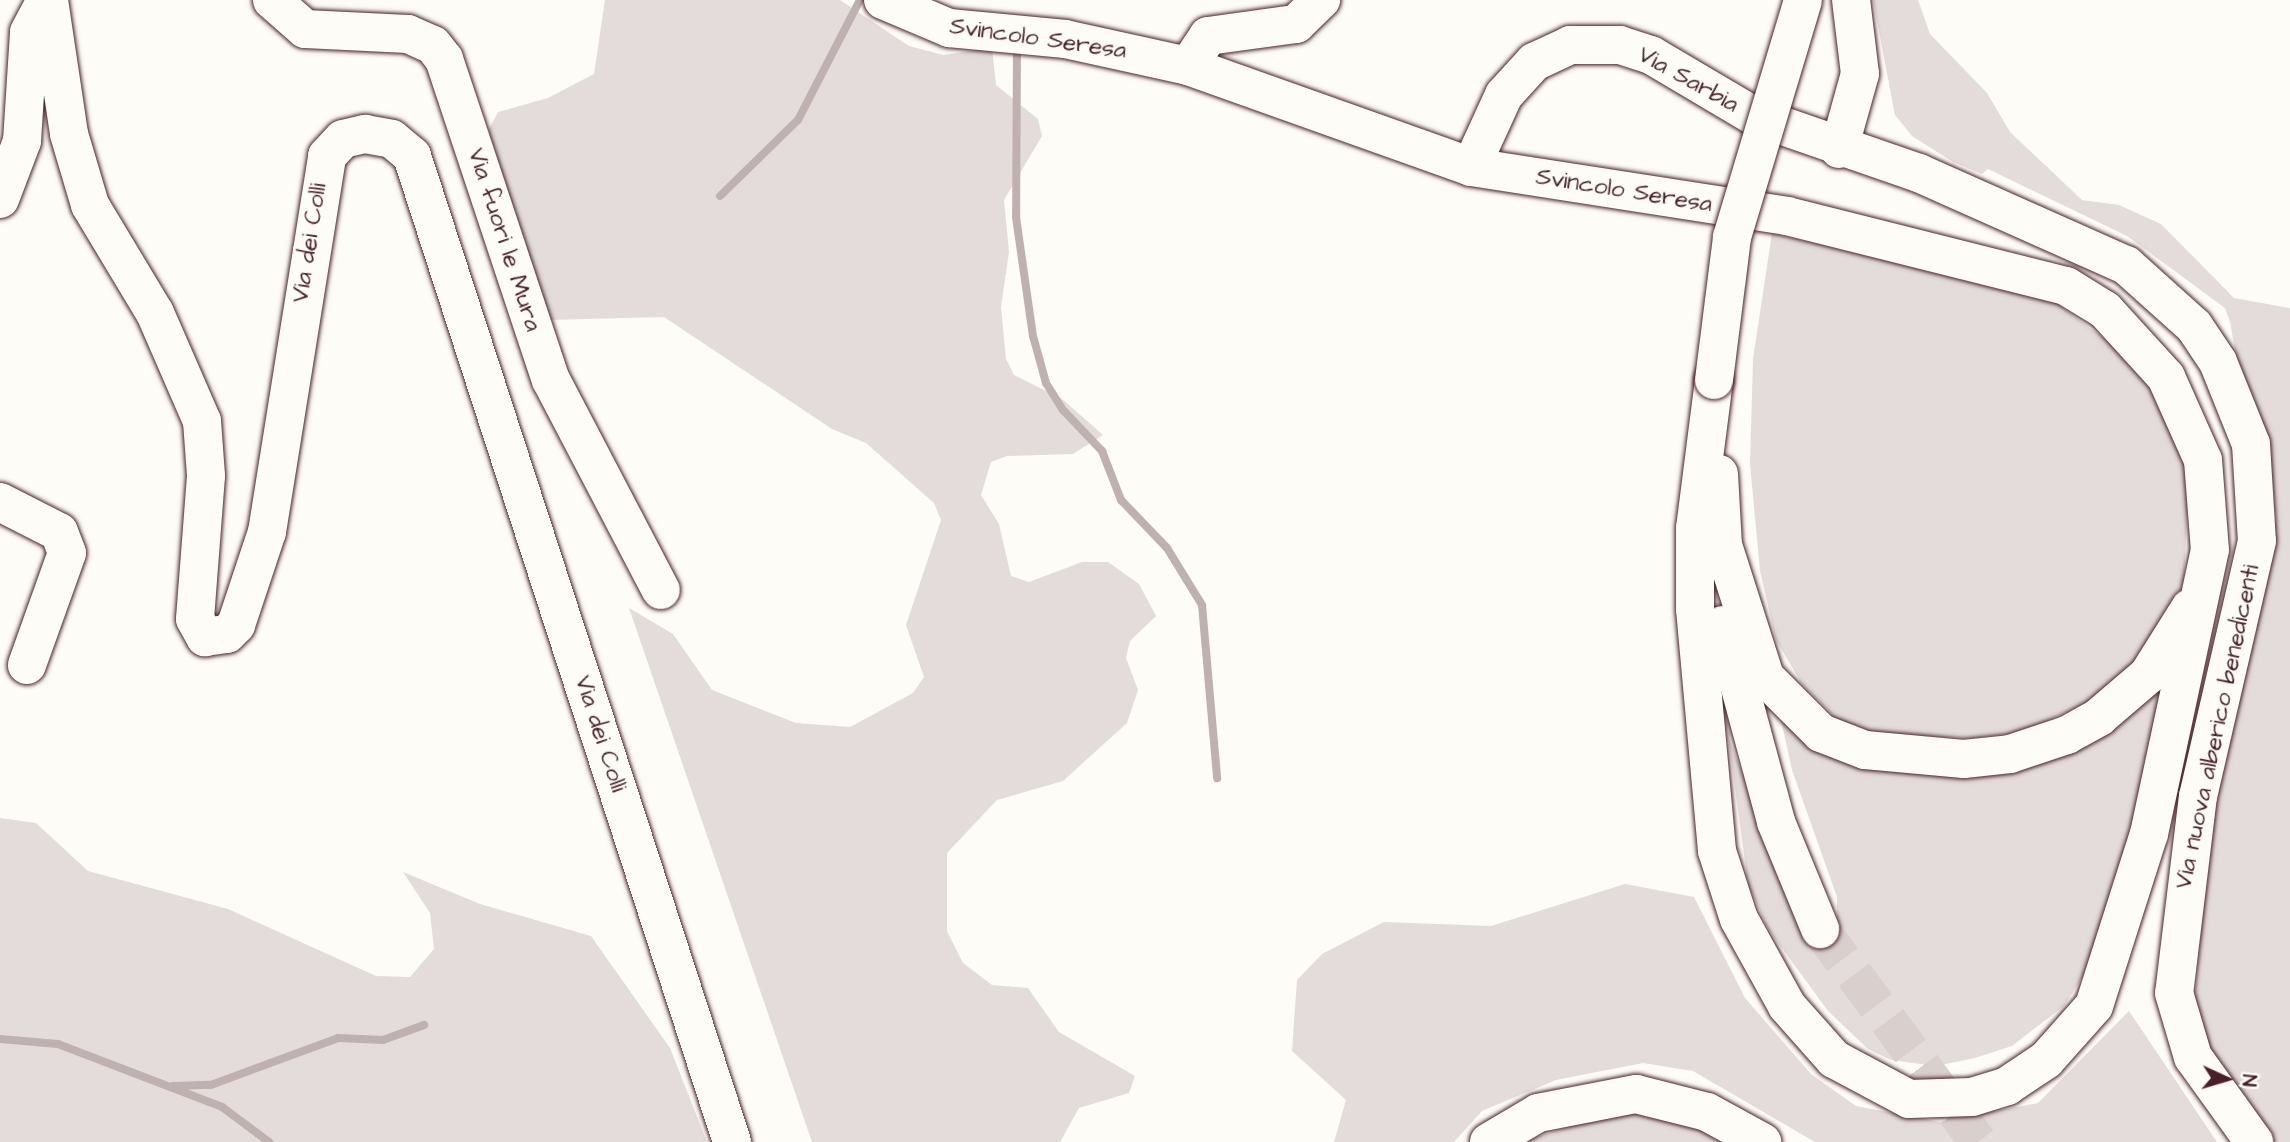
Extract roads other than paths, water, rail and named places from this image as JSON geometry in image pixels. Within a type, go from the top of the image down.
[{"type":"main road","name":"Via dei Colli","points":[[0,199],[22,141],[29,32],[47,0]]},
{"type":"main road","name":"Via dei Colli","points":[[47,0],[69,134],[90,205],[155,313],[202,421],[206,476],[195,619],[205,637],[228,634],[236,625],[267,532],[327,156],[343,139],[365,134],[391,139],[412,156],[732,1142]]},
{"type":"main road","name":"Via fuori le Mura","points":[[271,0],[305,29],[408,34],[433,45],[444,59],[551,380],[661,590]]},
{"type":"main road","name":"Svincolo Seresa","points":[[883,0],[950,29],[1065,39],[1188,66],[1471,167],[1787,216],[2066,286],[2105,310],[2166,377],[2203,460],[2210,550]]},
{"type":"main road","points":[[1188,66],[1208,36],[1296,24],[1321,0]]},
{"type":"main road","points":[[1803,0],[1732,237],[1695,528],[1702,735],[1717,851],[1739,919],[1769,977],[1811,1035],[1858,1077],[1909,1099],[1972,1097],[2007,1086],[2046,1060],[2094,1006],[2108,978],[2171,751],[2210,550]]},
{"type":"main road","points":[[1839,149],[1860,74],[1851,0]]},
{"type":"main road","name":"Via Sarbia","points":[[1471,167],[1517,76],[1550,51],[1588,43],[1651,55],[1721,100],[1839,149]]},
{"type":"main road","name":"Via nuova alberico benedicenti","points":[[1839,149],[1919,173],[2126,265],[2194,326],[2239,404],[2258,487],[2257,541],[2198,796],[2174,993],[2193,1057],[2254,1142]]},
{"type":"main road","points":[[1714,380],[1723,545],[1743,624],[1765,677],[1821,733],[1865,750],[1937,760],[2010,754],[2067,735],[2099,717],[2148,675],[2189,611],[2210,550]]},
{"type":"main road","points":[[1714,380],[1708,524],[1720,615],[1776,822],[1820,929]]},
{"type":"main road","points":[[0,502],[59,532],[67,553],[27,664]]},
{"type":"main road","points":[[1489,1142],[1538,1113],[1636,1094],[1707,1112],[1762,1142]]},
{"type":"waterway","points":[[720,196],[798,120],[860,0]]},
{"type":"waterway","points":[[1017,44],[1016,217],[1033,336],[1046,383],[1063,410],[1102,451],[1121,500],[1167,548],[1202,605],[1217,778]]},
{"type":"waterway","points":[[173,1086],[211,1085],[338,1038],[383,1040],[424,1025]]},
{"type":"waterway","points":[[0,1039],[58,1044],[222,1107],[269,1142]]},
{"type":"tunnel","points":[[1820,929],[1978,1142]]}]
